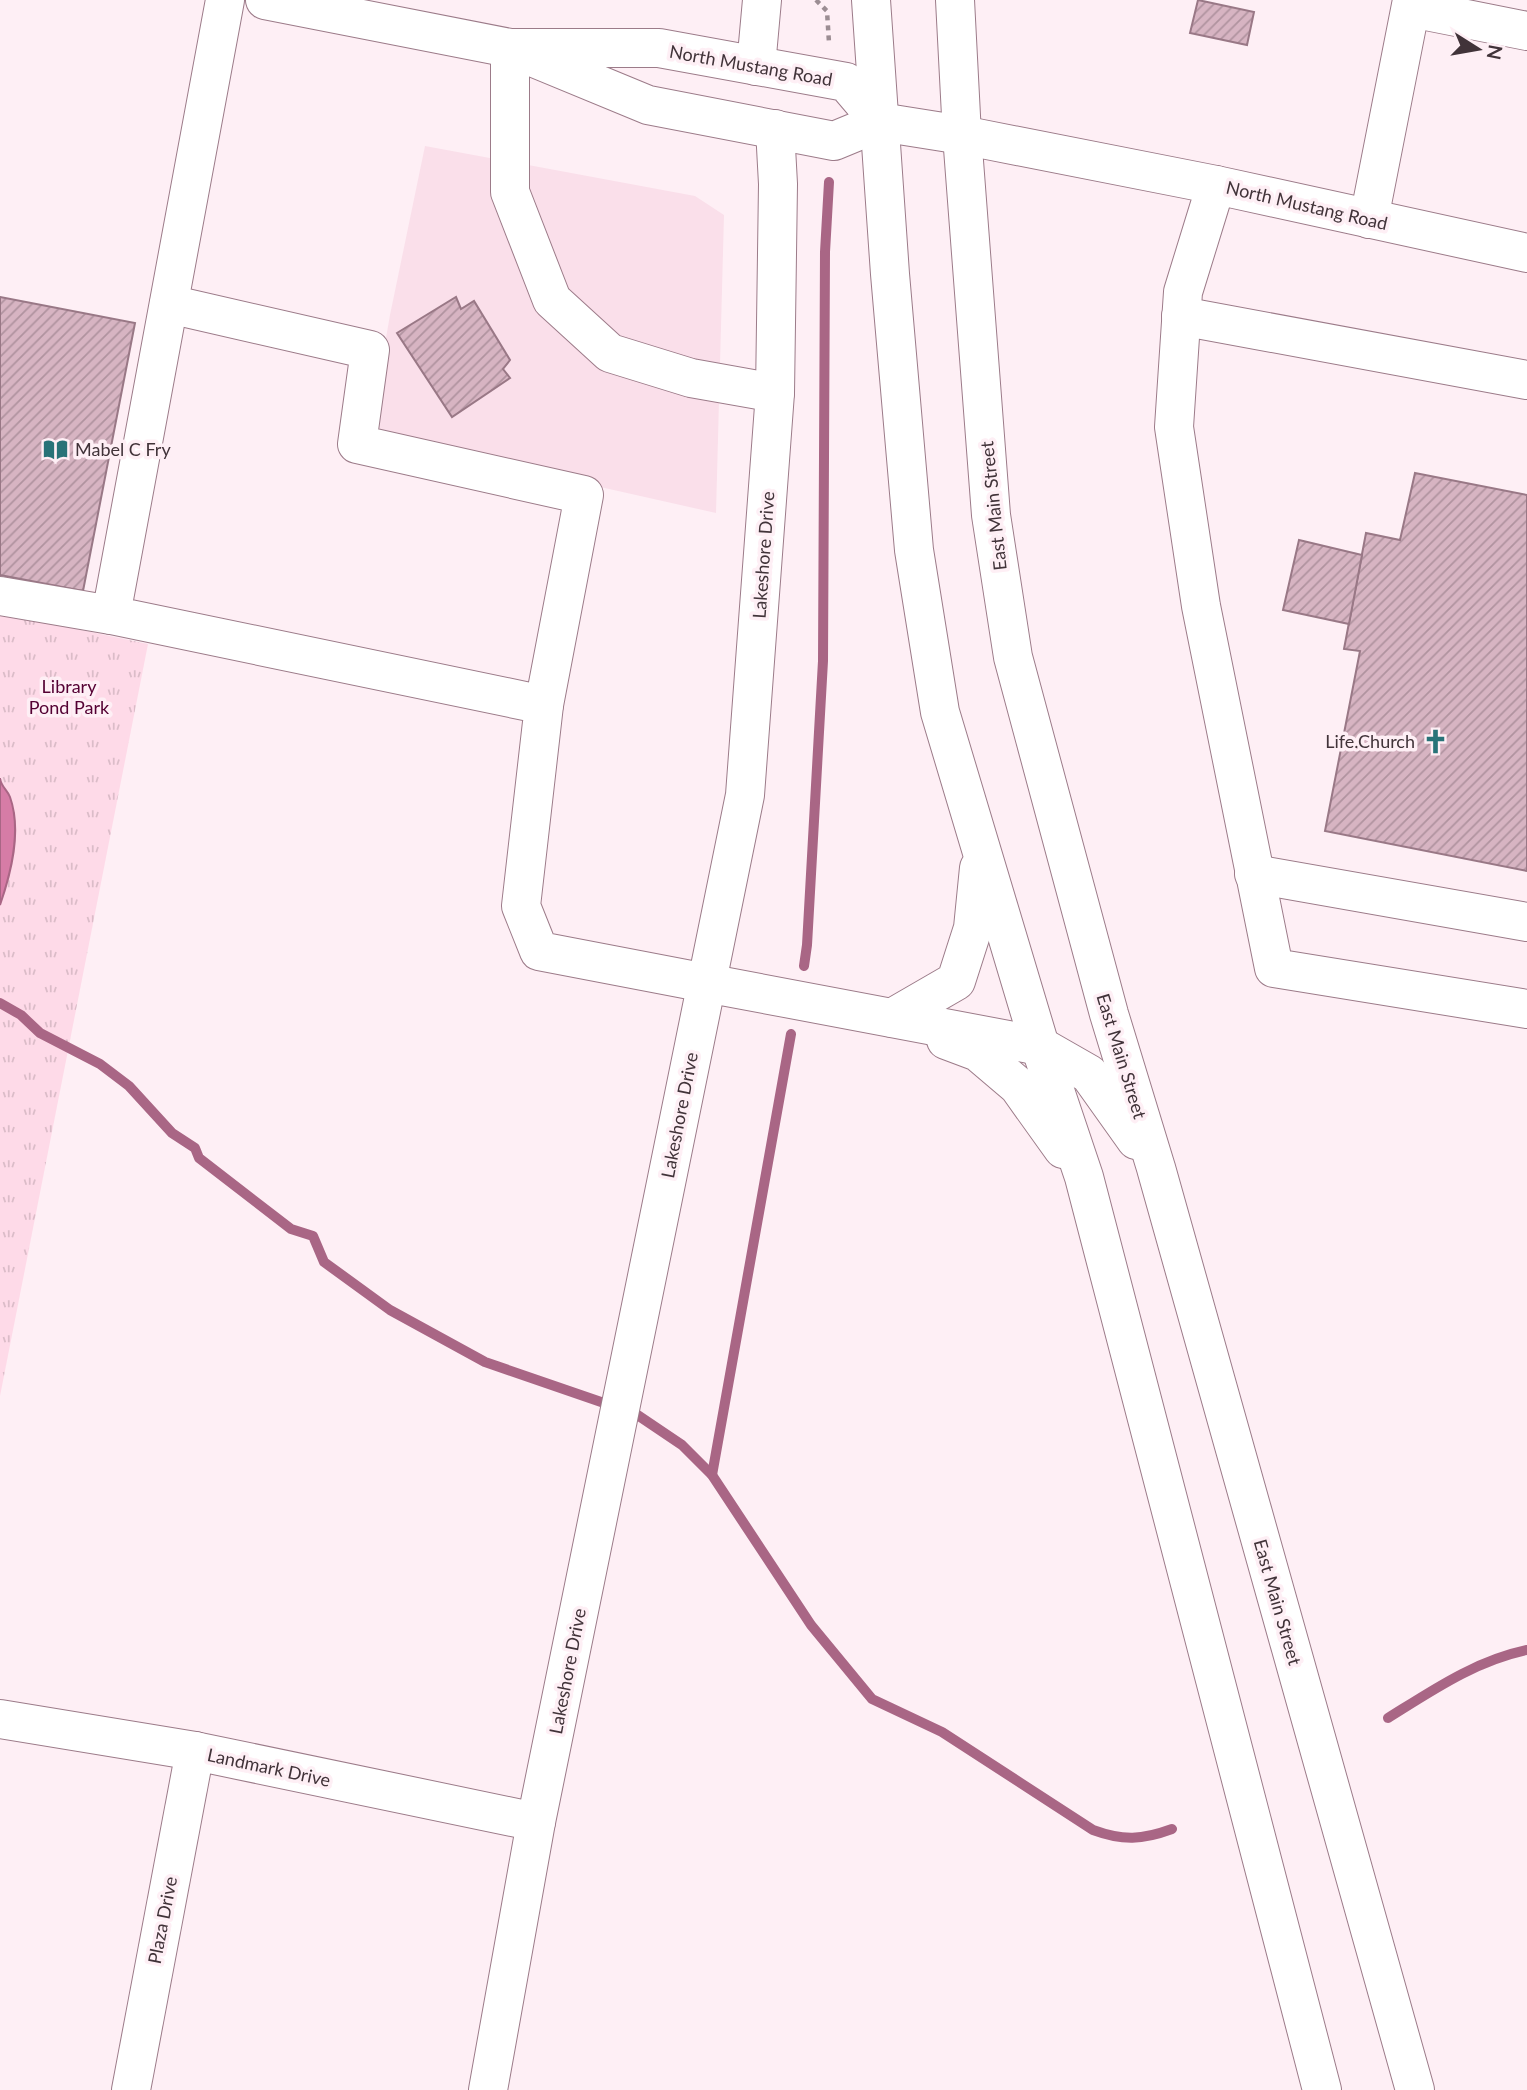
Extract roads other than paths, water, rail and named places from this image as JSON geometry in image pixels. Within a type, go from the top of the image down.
[{"type":"main road","points":[[111,615],[225,0]]},
{"type":"main road","name":"North Mustang Road","points":[[265,0],[510,48],[659,48],[846,82],[880,122]]},
{"type":"main road","points":[[756,66],[762,0]]},
{"type":"main road","points":[[871,0],[890,274],[914,550],[940,712],[1040,1045],[1084,1178],[1322,2090]]},
{"type":"main road","name":"East Main Street","points":[[955,0],[962,135],[991,515],[1013,657],[1109,1014],[1156,1168],[1415,2090]]},
{"type":"main road","points":[[1369,219],[1411,4],[1527,31]]},
{"type":"main road","points":[[510,48],[510,192],[552,300],[610,352],[691,378],[775,393]]},
{"type":"main road","name":"North Mustang Road","points":[[510,48],[648,105],[834,141],[880,122],[962,135],[1216,185],[1527,253]]},
{"type":"main road","name":"Lakeshore Drive","points":[[488,2090],[536,1822],[745,795],[775,393],[778,184],[775,129]]},
{"type":"main road","points":[[1216,185],[1183,292],[1174,428],[1201,606],[1274,968],[1527,1009]]},
{"type":"main road","points":[[169,304],[370,350],[357,444],[584,495],[544,705],[521,906],[540,951],[1040,1045],[1089,1074],[1156,1168]]},
{"type":"main road","points":[[1181,316],[1527,380]]},
{"type":"main road","points":[[0,596],[111,615],[544,705]]},
{"type":"main road","points":[[892,1018],[956,981],[973,928],[981,852]]},
{"type":"main road","points":[[1254,874],[1527,922]]},
{"type":"main road","points":[[892,1018],[978,1052],[1018,1086],[1084,1178]]},
{"type":"main road","name":"Landmark Drive","points":[[0,1719],[195,1751],[536,1822]]},
{"type":"main road","name":"Plaza Drive","points":[[131,2090],[195,1751]]},
{"type":"waterway","points":[[804,966],[823,661],[825,252],[829,182]]},
{"type":"waterway","points":[[0,1003],[21,1015],[40,1033],[100,1064],[129,1086],[172,1133],[195,1148],[199,1158],[291,1229],[313,1236],[324,1262],[390,1310],[485,1362],[636,1414],[682,1445],[712,1475],[811,1625],[872,1699],[942,1732],[1093,1830],[1132,1838],[1172,1829]]},
{"type":"waterway","points":[[712,1475],[791,1034]]},
{"type":"waterway","points":[[1388,1718],[1472,1669],[1527,1650]]},
{"type":"place","name":"Mabel C Fry","points":[[55,449]]},
{"type":"place","name":"Life.Church","points":[[1435,741]]},
{"type":"park label","name":"Library Pond Park","points":[[69,696]]}]
